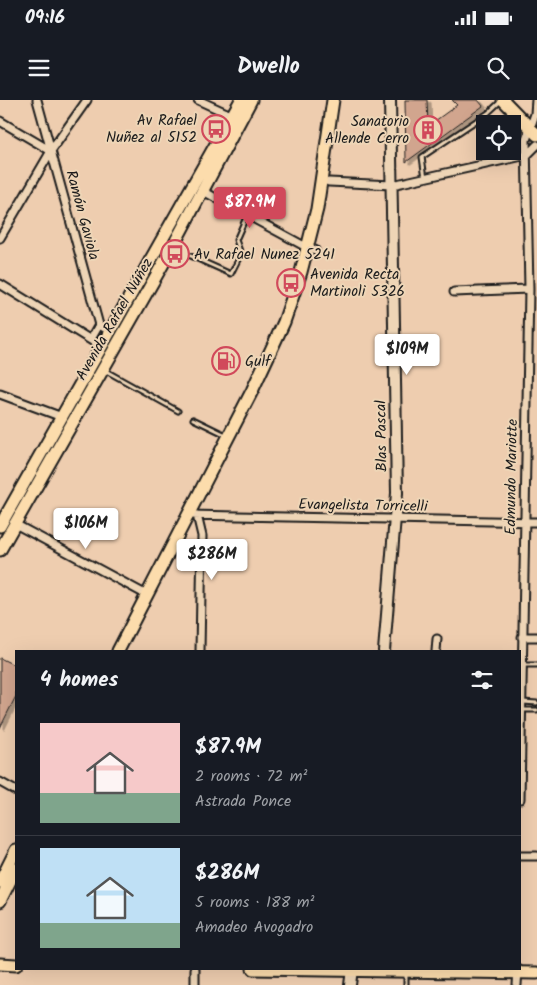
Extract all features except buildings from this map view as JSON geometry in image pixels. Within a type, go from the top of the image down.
[{"type":"main road","points":[[231,115],[235,100]]},
{"type":"main road","name":"Avenida Rafael Núñez","points":[[0,550],[204,190],[229,133],[231,115],[241,100]]},
{"type":"main road","name":"Avenida Rafael Núñez","points":[[0,526],[110,331],[229,133],[251,100]]},
{"type":"main road","points":[[229,133],[258,100]]},
{"type":"main road","points":[[119,650],[147,595],[193,515],[212,477],[212,468],[229,437],[284,322],[311,249],[333,100]]},
{"type":"main road","points":[[126,650],[193,515],[275,357],[296,306],[329,182],[340,100]]},
{"type":"main road","name":"Blas Pascal","points":[[384,650],[396,519],[390,100]]},
{"type":"main road","points":[[502,100],[534,132]]},
{"type":"main road","points":[[110,331],[117,332],[127,327]]},
{"type":"main road","points":[[80,409],[81,397],[104,355],[102,346]]},
{"type":"main road","points":[[0,882],[15,852]]},
{"type":"main road","points":[[0,901],[15,871]]},
{"type":"main road","points":[[0,964],[15,965]]},
{"type":"main road","points":[[350,985],[352,970],[518,971],[537,973]]},
{"type":"street","name":"Ramón Gaviola","points":[[37,100],[99,325]]},
{"type":"street","points":[[0,238],[51,151],[87,100]]},
{"type":"street","points":[[198,100],[231,115]]},
{"type":"street","name":"Edmundo Mariotte","points":[[521,706],[529,289],[526,140],[534,132],[536,100]]},
{"type":"street","points":[[0,122],[51,151]]},
{"type":"street","points":[[329,182],[392,184],[425,179],[527,155],[537,145]]},
{"type":"street","points":[[204,190],[311,249]]},
{"type":"street","points":[[0,284],[102,346]]},
{"type":"street","points":[[454,292],[529,289]]},
{"type":"street","points":[[91,339],[99,325],[110,331]]},
{"type":"street","points":[[0,394],[62,417]]},
{"type":"street","points":[[193,515],[202,536],[200,650]]},
{"type":"street","name":"Evangelista Torricelli","points":[[193,515],[537,522]]},
{"type":"street","points":[[15,524],[147,595]]},
{"type":"street","points":[[522,637],[537,637]]},
{"type":"street","points":[[436,650],[437,639]]},
{"type":"street","points":[[0,782],[15,790]]},
{"type":"street","points":[[521,856],[537,856]]},
{"type":"street","points":[[195,970],[195,985]]},
{"type":"street","points":[[517,985],[518,971]]},
{"type":"lane","points":[[425,179],[422,158],[502,100]]},
{"type":"lane","points":[[172,248],[231,274],[241,254],[236,240],[247,214]]},
{"type":"lane","points":[[103,369],[178,411]]},
{"type":"lane","points":[[193,419],[229,437]]},
{"type":"lane","points":[[521,669],[537,665]]},
{"type":"lane","points":[[521,706],[537,703]]},
{"type":"lane","points":[[521,706],[537,710]]},
{"type":"lane","points":[[406,971],[406,985]]},
{"type":"place","name":"Av Rafael Nuñez al 5152","points":[[216,129]]},
{"type":"place","name":"Sanatorio Allende Cerro","points":[[428,130]]},
{"type":"place","name":"Av Rafael Nunez 5241","points":[[175,254]]},
{"type":"place","name":"Avenida Recta Martinoli 5326","points":[[291,283]]},
{"type":"place","name":"Gulf","points":[[226,361]]}]
